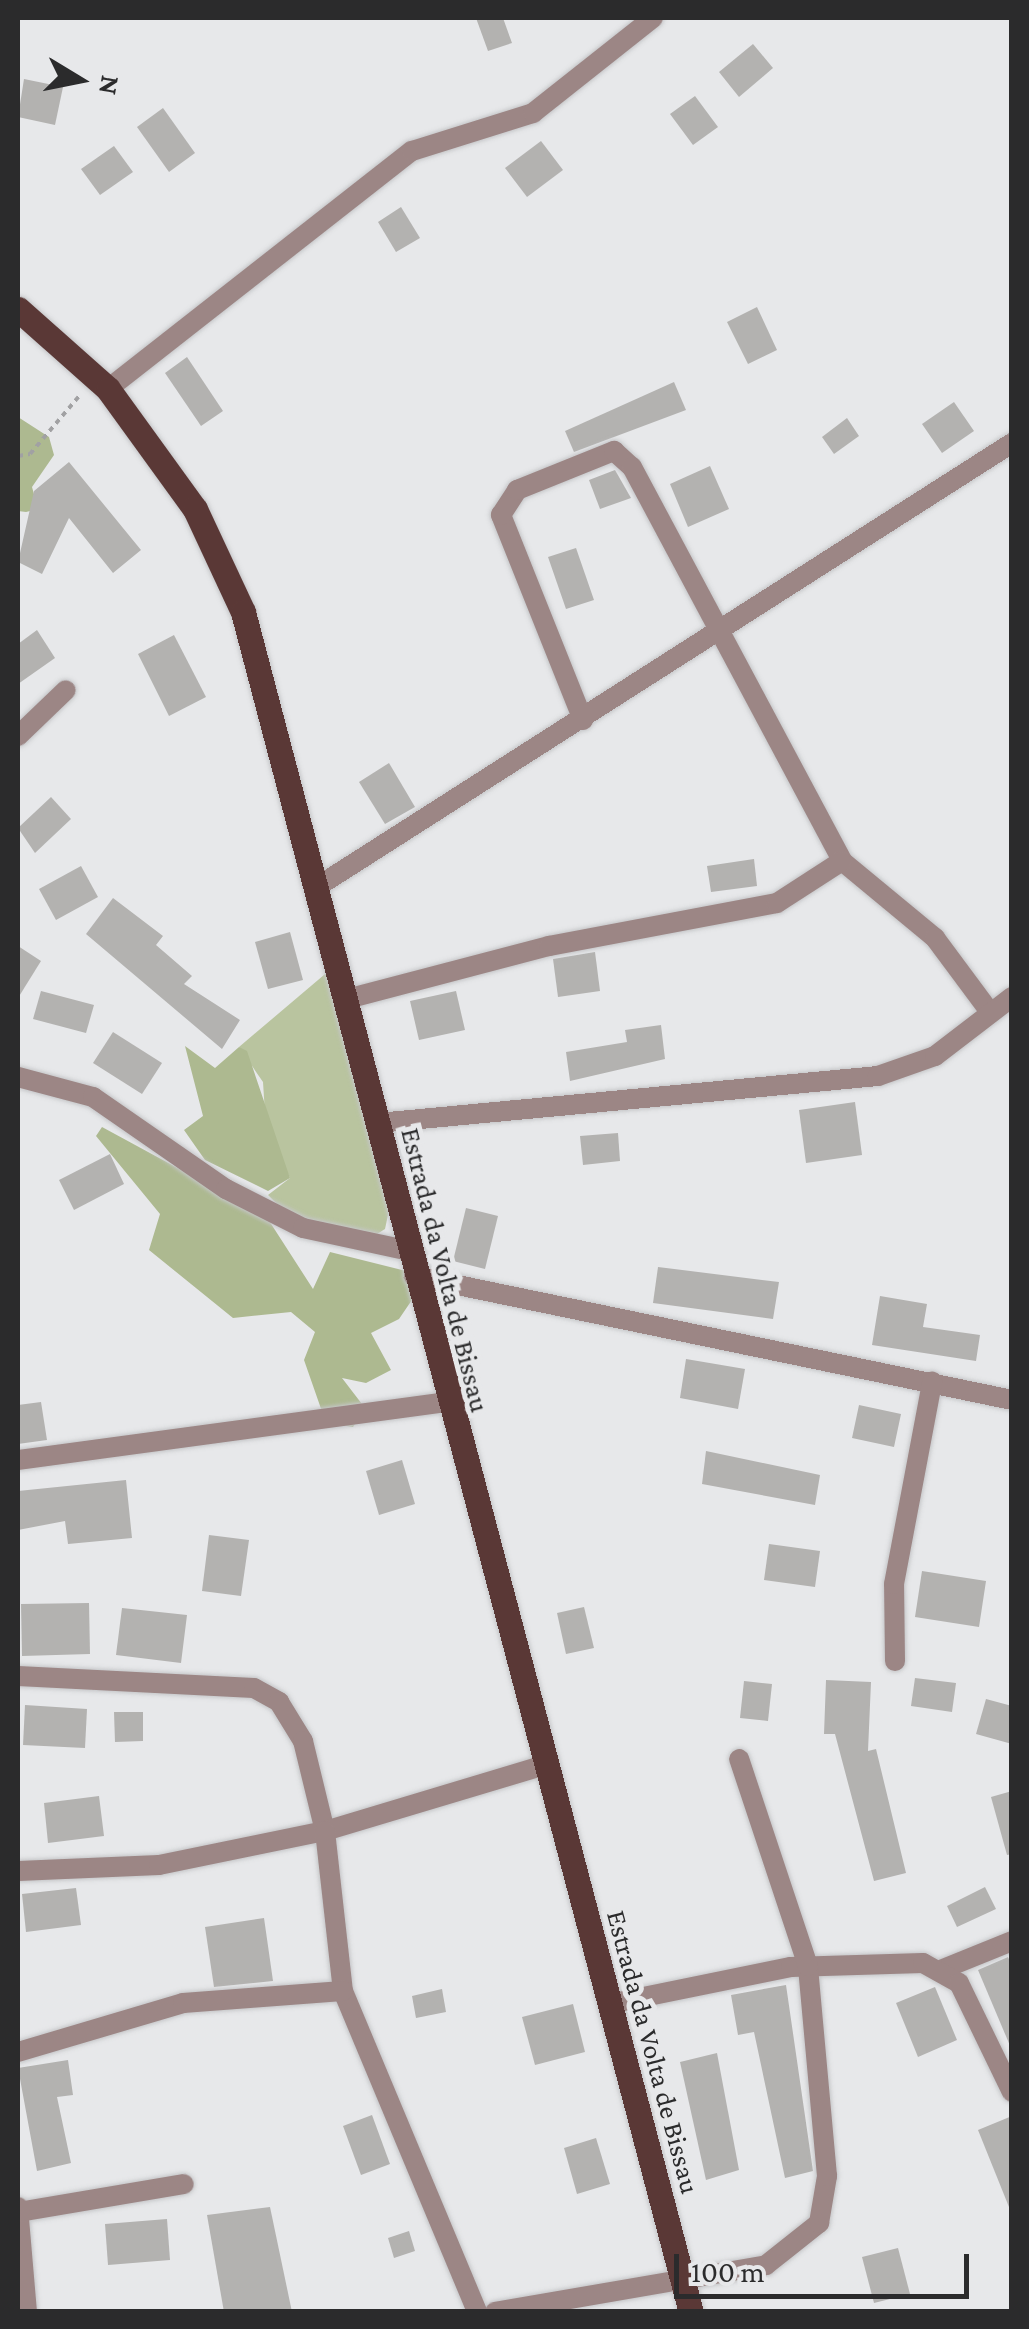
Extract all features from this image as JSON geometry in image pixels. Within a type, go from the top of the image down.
[{"type":"main road","name":"Estrada da Volta de Bissau","points":[[18,309],[102,382],[194,509],[243,612],[320,885],[412,1264],[691,2312]]},
{"type":"street","points":[[102,382],[412,151],[533,113],[653,18]]},
{"type":"street","points":[[320,885],[722,634],[1012,443]]},
{"type":"street","points":[[583,720],[501,515],[516,490],[614,450],[624,456],[842,860],[934,938],[990,1012]]},
{"type":"street","points":[[18,736],[66,690]]},
{"type":"street","points":[[347,998],[549,946],[777,903],[842,860]]},
{"type":"street","points":[[378,1124],[878,1076],[934,1056],[1012,996]]},
{"type":"street","points":[[18,1077],[93,1097],[226,1189],[303,1228],[412,1264],[1012,1400]]},
{"type":"street","points":[[895,1661],[894,1584],[932,1382]]},
{"type":"street","points":[[18,1460],[448,1402]]},
{"type":"street","points":[[18,1676],[254,1688],[279,1702],[303,1741],[325,1830],[343,1992],[476,2312]]},
{"type":"street","points":[[495,2312],[766,2265],[819,2223],[828,2176],[808,1966],[739,1759]]},
{"type":"street","points":[[18,1872],[159,1865],[325,1830],[545,1765]]},
{"type":"street","points":[[943,1969],[1012,1941]]},
{"type":"street","points":[[610,2004],[808,1966],[898,1960],[943,1969],[959,1982],[1012,2092]]},
{"type":"street","points":[[18,2052],[183,2003],[343,1992]]},
{"type":"street","points":[[27,2312],[18,2210],[184,2184]]},
{"type":"path","points":[[18,456],[30,454],[102,382]]},
{"type":"green space","points":[[18,417],[49,437],[54,455],[32,487],[38,509],[26,512],[18,511]]},
{"type":"green space","points":[[331,969],[389,1210],[385,1229],[369,1239],[288,1215],[268,1195],[290,1178],[266,1129],[263,1082],[239,1047]]},
{"type":"green space","points":[[185,1046],[215,1068],[239,1047],[247,1051],[290,1178],[268,1191],[205,1160],[184,1130],[203,1116]]},
{"type":"green space","points":[[102,1127],[266,1216],[313,1289],[330,1252],[410,1272],[416,1294],[399,1319],[371,1333],[391,1370],[366,1383],[342,1378],[365,1408],[353,1427],[326,1423],[304,1360],[315,1332],[291,1312],[233,1318],[149,1250],[160,1214],[96,1136]]},
{"type":"building","points":[[476,18],[503,18],[512,43],[488,51]]},
{"type":"building","points":[[753,44],[773,68],[739,97],[719,72]]},
{"type":"building","points":[[24,79],[63,87],[55,125],[18,117]]},
{"type":"building","points":[[695,96],[718,127],[693,145],[670,114]]},
{"type":"building","points":[[163,108],[195,153],[169,172],[137,127]]},
{"type":"building","points":[[541,141],[563,170],[527,197],[505,168]]},
{"type":"building","points":[[114,146],[133,172],[100,195],[81,169]]},
{"type":"building","points":[[401,207],[420,238],[396,252],[378,222]]},
{"type":"building","points":[[757,307],[777,350],[748,364],[727,322]]},
{"type":"building","points":[[187,357],[223,411],[201,426],[165,373]]},
{"type":"building","points":[[674,382],[686,410],[574,452],[565,431]]},
{"type":"building","points":[[954,402],[974,431],[942,453],[922,424]]},
{"type":"building","points":[[847,418],[859,436],[834,454],[822,437]]},
{"type":"building","points":[[69,462],[141,550],[113,573],[69,518],[42,574],[18,562],[34,491]]},
{"type":"building","points":[[710,466],[729,509],[688,527],[670,484]]},
{"type":"building","points":[[615,470],[631,498],[600,509],[589,480]]},
{"type":"building","points":[[576,548],[594,600],[566,609],[548,557]]},
{"type":"building","points":[[37,630],[55,658],[18,684],[18,644]]},
{"type":"building","points":[[174,635],[206,697],[169,716],[138,654]]},
{"type":"building","points":[[389,763],[415,807],[385,824],[359,782]]},
{"type":"building","points":[[51,797],[71,819],[35,853],[18,828]]},
{"type":"building","points":[[754,859],[757,886],[711,892],[707,866]]},
{"type":"building","points":[[81,866],[98,897],[56,920],[39,889]]},
{"type":"building","points":[[113,898],[163,936],[156,945],[192,976],[184,984],[240,1020],[222,1049],[86,934]]},
{"type":"building","points":[[290,932],[303,980],[268,989],[255,942]]},
{"type":"building","points":[[18,946],[41,961],[18,998]]},
{"type":"building","points":[[595,952],[600,991],[558,997],[553,959]]},
{"type":"building","points":[[41,991],[94,1005],[86,1033],[33,1019]]},
{"type":"building","points":[[456,991],[465,1030],[419,1040],[410,1001]]},
{"type":"building","points":[[661,1025],[665,1059],[570,1081],[566,1052],[627,1042],[625,1030]]},
{"type":"building","points":[[113,1032],[162,1063],[142,1094],[93,1063]]},
{"type":"building","points":[[855,1102],[862,1155],[806,1163],[799,1110]]},
{"type":"building","points":[[618,1133],[620,1161],[583,1165],[580,1136]]},
{"type":"building","points":[[110,1154],[124,1184],[74,1210],[59,1180]]},
{"type":"building","points":[[466,1208],[498,1216],[485,1269],[453,1261]]},
{"type":"building","points":[[658,1267],[779,1282],[773,1319],[653,1303]]},
{"type":"building","points":[[880,1296],[927,1304],[923,1327],[980,1335],[976,1361],[872,1345]]},
{"type":"building","points":[[686,1359],[745,1369],[738,1409],[680,1398]]},
{"type":"building","points":[[41,1402],[47,1440],[18,1444],[18,1405]]},
{"type":"building","points":[[859,1405],[901,1414],[894,1447],[852,1438]]},
{"type":"building","points":[[706,1451],[820,1475],[815,1505],[702,1484]]},
{"type":"building","points":[[402,1460],[415,1504],[379,1515],[366,1471]]},
{"type":"building","points":[[126,1480],[132,1538],[68,1544],[65,1521],[18,1530],[18,1491]]},
{"type":"building","points":[[209,1535],[249,1540],[241,1596],[202,1591]]},
{"type":"building","points":[[769,1544],[820,1551],[815,1587],[764,1580]]},
{"type":"building","points":[[922,1571],[986,1581],[979,1627],[915,1617]]},
{"type":"building","points":[[89,1603],[90,1654],[22,1656],[21,1604]]},
{"type":"building","points":[[584,1607],[594,1648],[566,1654],[557,1613]]},
{"type":"building","points":[[122,1608],[187,1615],[181,1663],[116,1655]]},
{"type":"building","points":[[915,1678],[956,1683],[952,1712],[911,1706]]},
{"type":"building","points":[[826,1680],[871,1682],[868,1751],[876,1749],[906,1873],[874,1881],[835,1734],[824,1734]]},
{"type":"building","points":[[744,1681],[772,1684],[768,1721],[740,1718]]},
{"type":"building","points":[[986,1699],[1012,1706],[1012,1744],[976,1734]]},
{"type":"building","points":[[25,1705],[87,1709],[85,1748],[23,1745]]},
{"type":"building","points":[[114,1712],[143,1712],[143,1741],[115,1742]]},
{"type":"building","points":[[1012,1791],[1012,1854],[1007,1855],[991,1797]]},
{"type":"building","points":[[99,1796],[104,1836],[48,1843],[44,1803]]},
{"type":"building","points":[[985,1887],[996,1909],[957,1927],[947,1906]]},
{"type":"building","points":[[76,1888],[81,1925],[26,1932],[22,1894]]},
{"type":"building","points":[[264,1918],[273,1981],[214,1987],[205,1927]]},
{"type":"building","points":[[1008,1957],[1012,1965],[1011,2048],[978,1970]]},
{"type":"building","points":[[786,1985],[813,2171],[785,2178],[754,2032],[738,2035],[731,1995]]},
{"type":"building","points":[[935,1987],[957,2040],[918,2057],[896,2003]]},
{"type":"building","points":[[442,1989],[446,2012],[416,2018],[412,1996]]},
{"type":"building","points":[[573,2004],[585,2052],[535,2065],[522,2017]]},
{"type":"building","points":[[717,2053],[739,2170],[706,2180],[680,2062]]},
{"type":"building","points":[[68,2060],[73,2095],[57,2097],[71,2163],[37,2171],[18,2068]]},
{"type":"building","points":[[372,2115],[390,2164],[361,2175],[343,2126]]},
{"type":"building","points":[[1012,2116],[1012,2212],[1011,2212],[978,2130]]},
{"type":"building","points":[[596,2138],[610,2184],[577,2194],[564,2148]]},
{"type":"building","points":[[270,2207],[292,2312],[224,2312],[207,2215]]},
{"type":"building","points":[[167,2219],[170,2260],[108,2265],[105,2224]]},
{"type":"building","points":[[409,2231],[415,2251],[394,2258],[388,2238]]},
{"type":"building","points":[[898,2248],[910,2294],[874,2303],[862,2257]]}]
